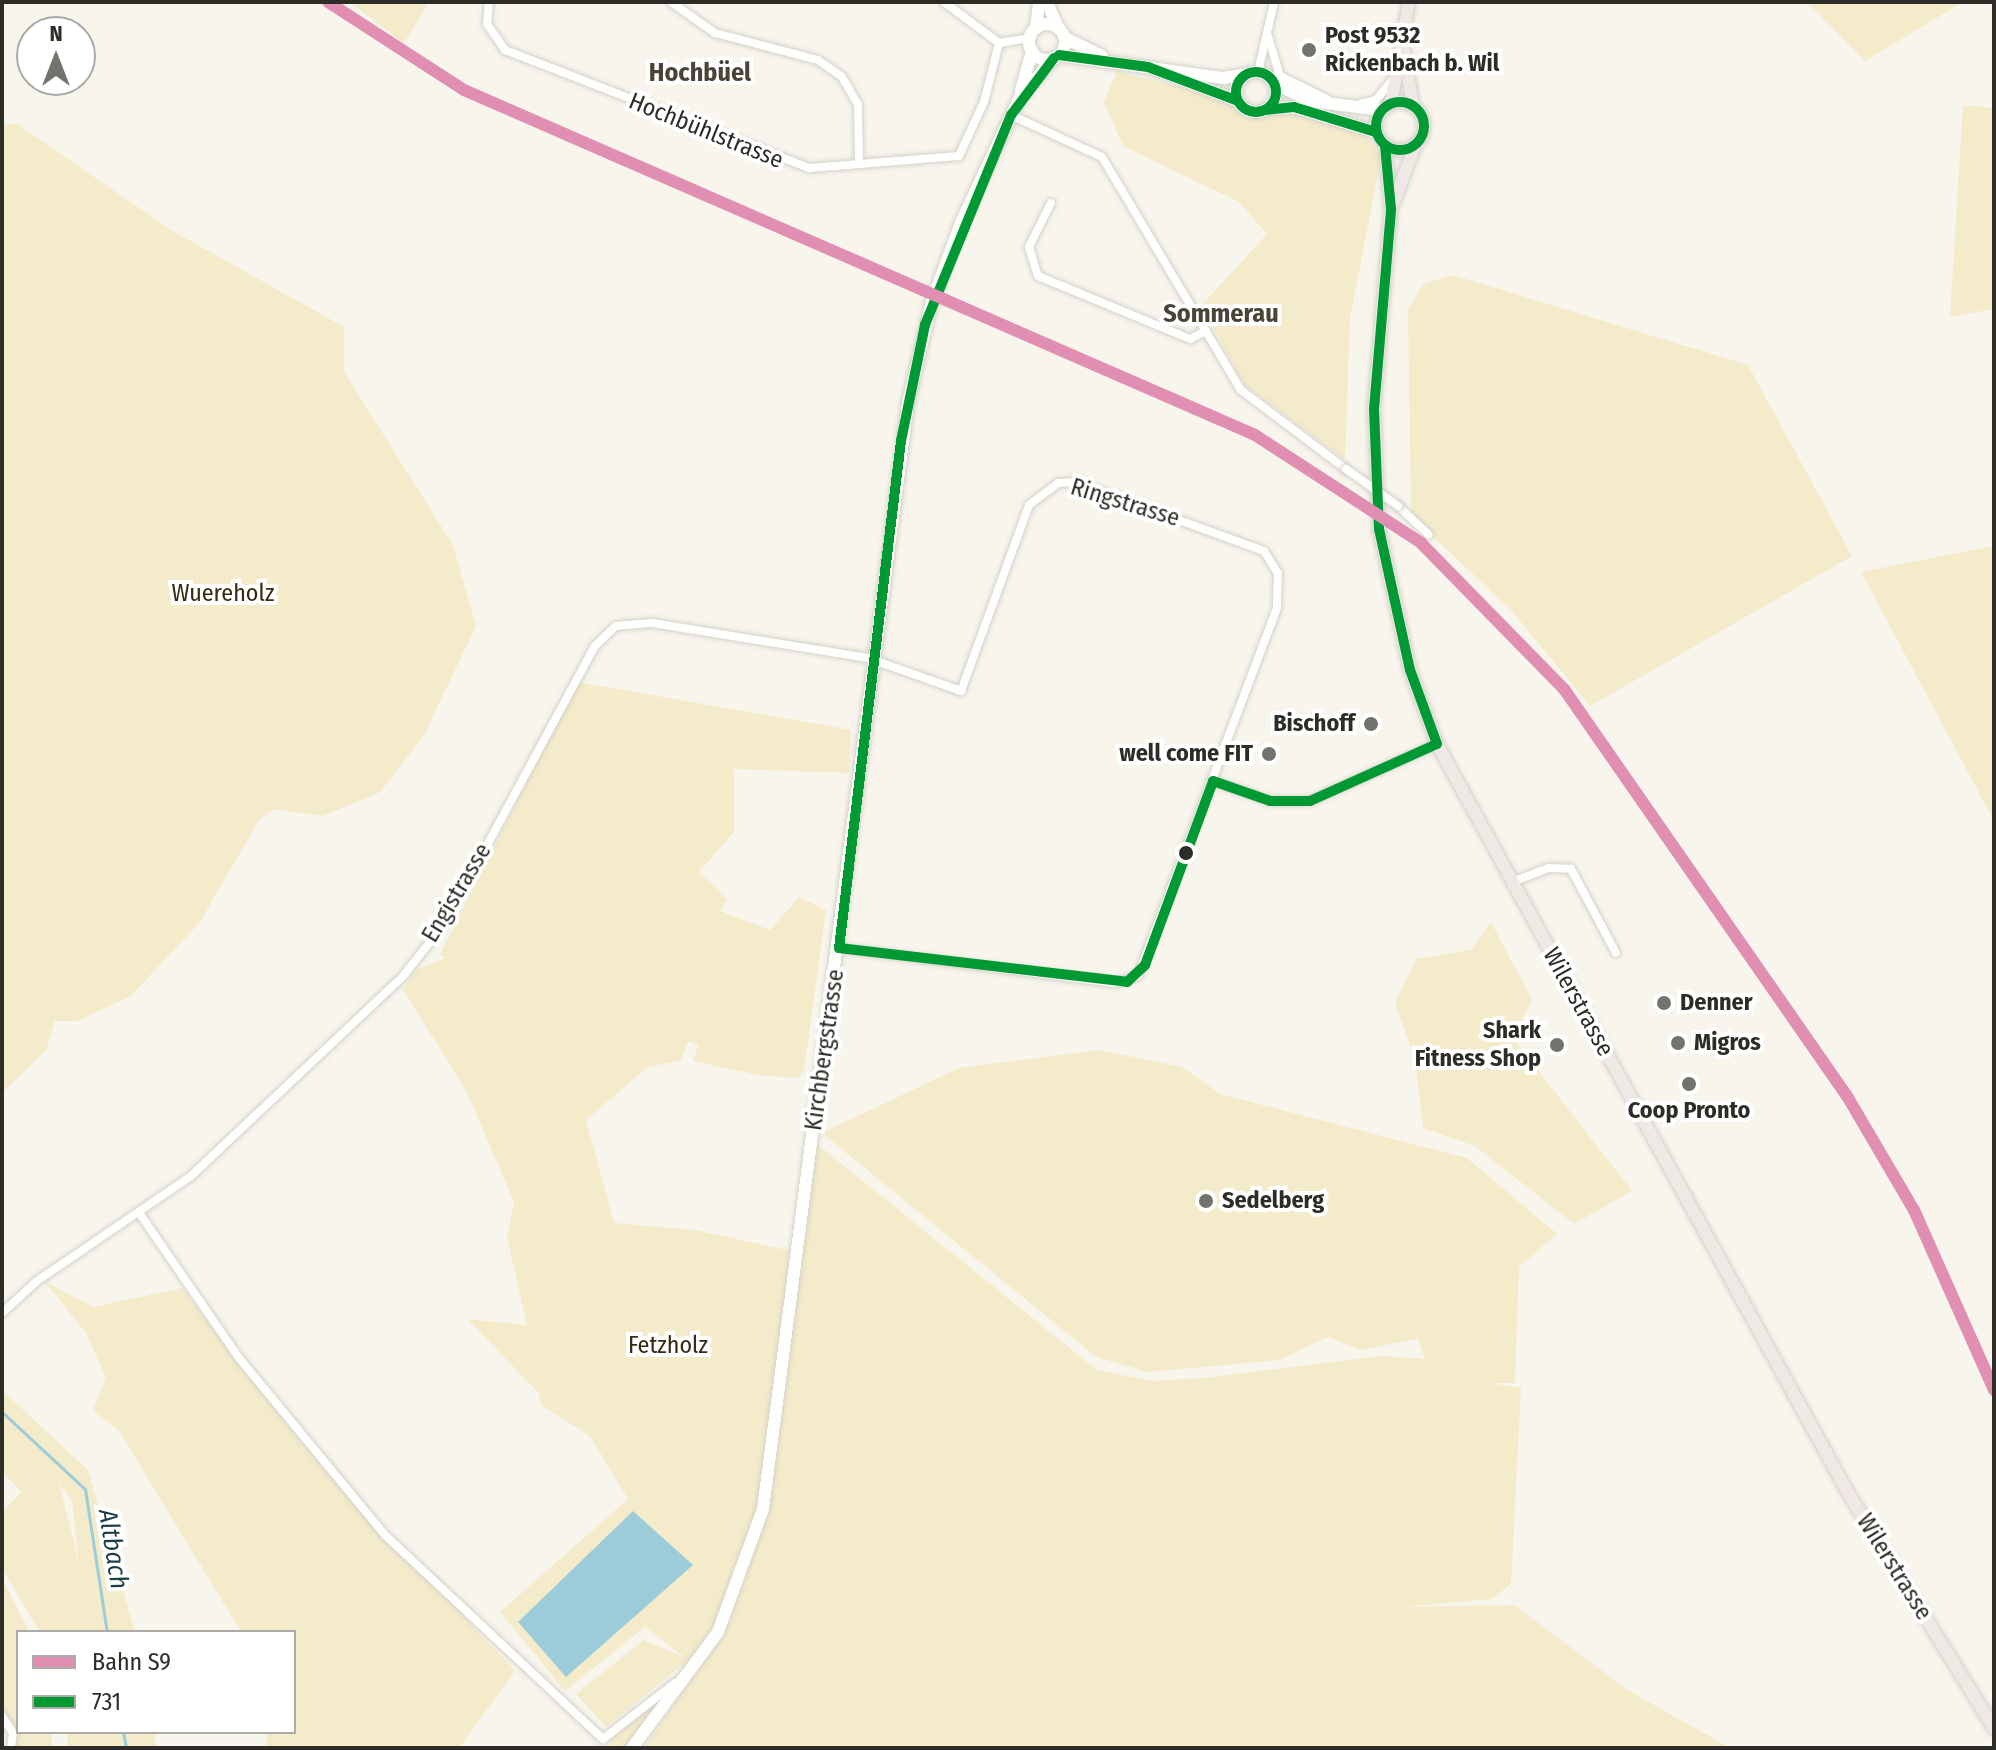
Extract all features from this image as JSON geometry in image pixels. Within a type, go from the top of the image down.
[{"type":"main road","name":"Kirchbergstrasse","points":[[632,1748],[690,1672],[731,1605],[769,1481],[877,661],[901,441],[932,301],[977,186],[1020,97],[1039,2]]},
{"type":"main road","points":[[1047,2],[1061,33],[1057,57]]},
{"type":"main road","points":[[1376,132],[1404,50],[1409,2]]},
{"type":"main road","points":[[1033,39],[1061,33],[1102,56]]},
{"type":"main road","points":[[1033,39],[1057,57],[1102,56],[1148,67],[1238,101],[1248,111],[1294,107],[1376,132],[1385,146],[1401,151],[1416,145],[1424,125],[1413,106],[1404,50]]},
{"type":"main road","name":"Kirchbergstrasse","points":[[1020,97],[1057,57]]},
{"type":"main road","points":[[1148,67],[1253,73],[1309,101],[1413,106]]},
{"type":"main road","points":[[1238,101],[1238,84],[1253,73]]},
{"type":"main road","points":[[1265,110],[1274,101],[1274,83]]},
{"type":"main road","name":"Wilerstrasse","points":[[1391,209],[1416,145]]},
{"type":"main road","name":"Wilerstrasse","points":[[1385,146],[1391,209],[1374,409],[1379,529],[1410,670],[1437,744],[1847,1491],[1994,1728]]},
{"type":"street","name":"Hochbühlstrasse","points":[[489,2],[487,24],[505,50],[791,165],[859,160],[940,163],[959,156],[984,102],[999,43]]},
{"type":"street","points":[[671,2],[715,33],[829,66],[858,105],[859,160]]},
{"type":"street","points":[[944,2],[999,43],[1033,39]]},
{"type":"street","points":[[1253,73],[1274,2]]},
{"type":"street","points":[[1267,33],[1287,81],[1345,103],[1383,94],[1404,50]]},
{"type":"street","points":[[1011,115],[1102,157],[1241,390],[1398,506],[1429,535]]},
{"type":"street","points":[[1051,203],[1029,247],[1038,276],[1190,339],[1206,331]]},
{"type":"street","name":"Ringstrasse","points":[[877,661],[961,691],[1029,505],[1058,483],[1075,482],[1249,544],[1273,562],[1280,590],[1213,781]]},
{"type":"street","name":"Engistrasse","points":[[2,1313],[37,1281],[140,1214],[191,1176],[404,975],[445,923],[602,637],[631,622],[652,623],[877,661]]},
{"type":"street","points":[[839,948],[1127,982],[1145,965],[1213,781],[1270,801],[1310,801],[1437,744]]},
{"type":"street","points":[[1512,882],[1548,868],[1571,869],[1616,953]]},
{"type":"street","points":[[140,1214],[239,1358],[385,1535],[603,1744],[690,1672]]},
{"type":"street","points":[[2,1716],[13,1733],[11,1748]]},
{"type":"green space","points":[[349,2],[429,2],[404,43]]},
{"type":"green space","points":[[1807,2],[1963,2],[1865,61]]},
{"type":"green space","points":[[1117,71],[1223,98],[1250,116],[1287,112],[1364,132],[1381,159],[1350,318],[1345,460],[1245,385],[1201,306],[1267,234],[1239,202],[1123,146],[1104,102]]},
{"type":"green space","points":[[1963,105],[1994,108],[1994,309],[1950,317]]},
{"type":"green space","name":"Wuereholz","points":[[16,123],[171,230],[344,327],[344,372],[453,545],[476,626],[424,735],[380,792],[323,816],[274,809],[259,820],[200,922],[131,996],[77,1021],[55,1021],[46,1050],[2,1093],[2,126]]},
{"type":"green space","points":[[1453,275],[1748,365],[1852,556],[1590,706],[1511,610],[1411,516],[1408,310],[1423,284]]},
{"type":"green space","points":[[1994,546],[1994,821],[1861,572]]},
{"type":"green space","name":"Fetzholz","points":[[578,682],[851,730],[849,773],[734,769],[734,832],[699,872],[727,899],[720,911],[770,930],[799,897],[826,910],[804,1071],[797,1078],[759,1075],[693,1061],[698,1046],[688,1041],[681,1060],[648,1067],[586,1120],[614,1223],[695,1230],[792,1251],[812,1140],[1097,1370],[1151,1381],[1202,1378],[1381,1356],[1425,1359],[1418,1339],[1359,1350],[1328,1337],[1279,1360],[1148,1372],[1096,1357],[822,1133],[959,1068],[1099,1050],[1182,1067],[1220,1094],[1467,1158],[1557,1234],[1519,1267],[1515,1383],[1490,1383],[1521,1388],[1511,1584],[1492,1599],[1401,1607],[1514,1605],[1626,1689],[1730,1748],[644,1748],[699,1668],[688,1660],[606,1727],[576,1694],[644,1640],[685,1658],[645,1627],[565,1691],[500,1612],[628,1499],[590,1436],[541,1405],[539,1393],[467,1319],[527,1325],[507,1237],[514,1202],[466,1090],[403,990],[414,971],[445,958],[440,954]]},
{"type":"green space","points":[[1491,922],[1532,1000],[1513,1038],[1632,1191],[1574,1224],[1475,1146],[1423,1128],[1415,1060],[1395,1003],[1416,959],[1471,950]]},
{"type":"green space","points":[[44,1281],[93,1307],[182,1288],[302,1444],[515,1671],[459,1748],[266,1748],[267,1734],[296,1734],[296,1630],[240,1630],[120,1432],[93,1410],[106,1378],[86,1333]]},
{"type":"green space","points":[[2,1390],[88,1470],[134,1630],[39,1630],[2,1568],[2,1512],[21,1492],[2,1471]],"holes":[[[59,1484],[72,1500],[79,1567],[75,1545]]]},
{"type":"green space","points":[[2,1578],[28,1630],[16,1630],[16,1733],[2,1709]]},
{"type":"green space","points":[[671,1688],[626,1748],[607,1748],[612,1739]]},
{"type":"green space","points":[[16,1734],[51,1734],[52,1748],[16,1748]]},
{"type":"green space","points":[[67,1734],[154,1734],[156,1748],[68,1748]]},
{"type":"water","points":[[633,1511],[693,1565],[566,1677],[518,1622]]},
{"type":"waterway","name":"Altbach","points":[[2,1412],[85,1489],[107,1630]]},
{"type":"waterway","name":"Altbach","points":[[123,1734],[126,1748]]},
{"type":"rail line","name":"S9","points":[[328,2],[464,90],[1255,435],[1420,542],[1564,689],[1847,1096],[1914,1210],[1994,1390]]},
{"type":"transit line","name":"731","points":[[1059,55],[1148,67],[1238,101]]},
{"type":"transit line","name":"731","points":[[1054,58],[1011,115],[925,325],[901,441],[839,948],[1127,982],[1145,965],[1213,781],[1270,801],[1310,801],[1437,744],[1410,670],[1379,529],[1374,409],[1391,209],[1385,146]]},
{"type":"transit line","name":"731","points":[[1256,72],[1270,78],[1276,92],[1270,106],[1256,112],[1242,106],[1236,92],[1242,78],[1256,72]]},
{"type":"transit line","name":"731","points":[[1400,102],[1417,109],[1424,126],[1417,143],[1400,150],[1383,143],[1376,126],[1383,109],[1400,102]]},
{"type":"transit line","name":"731","points":[[1265,110],[1294,107],[1376,132]]},
{"type":"place","name":"Post 9532 Rickenbach b. Wil","points":[[1309,50]]},
{"type":"place","name":"Bischoff","points":[[1371,724]]},
{"type":"place","name":"well come FIT","points":[[1269,754]]},
{"type":"place","name":"Denner","points":[[1664,1003]]},
{"type":"place","name":"Migros","points":[[1678,1043]]},
{"type":"place","name":"Shark Fitness Shop","points":[[1557,1045]]},
{"type":"place","name":"Coop Pronto","points":[[1689,1084]]},
{"type":"place","name":"Sedelberg","points":[[1206,1201]]},
{"type":"district","name":"Hochbüel","points":[[700,73]]},
{"type":"district","name":"Sommerau","points":[[1221,314]]}]
